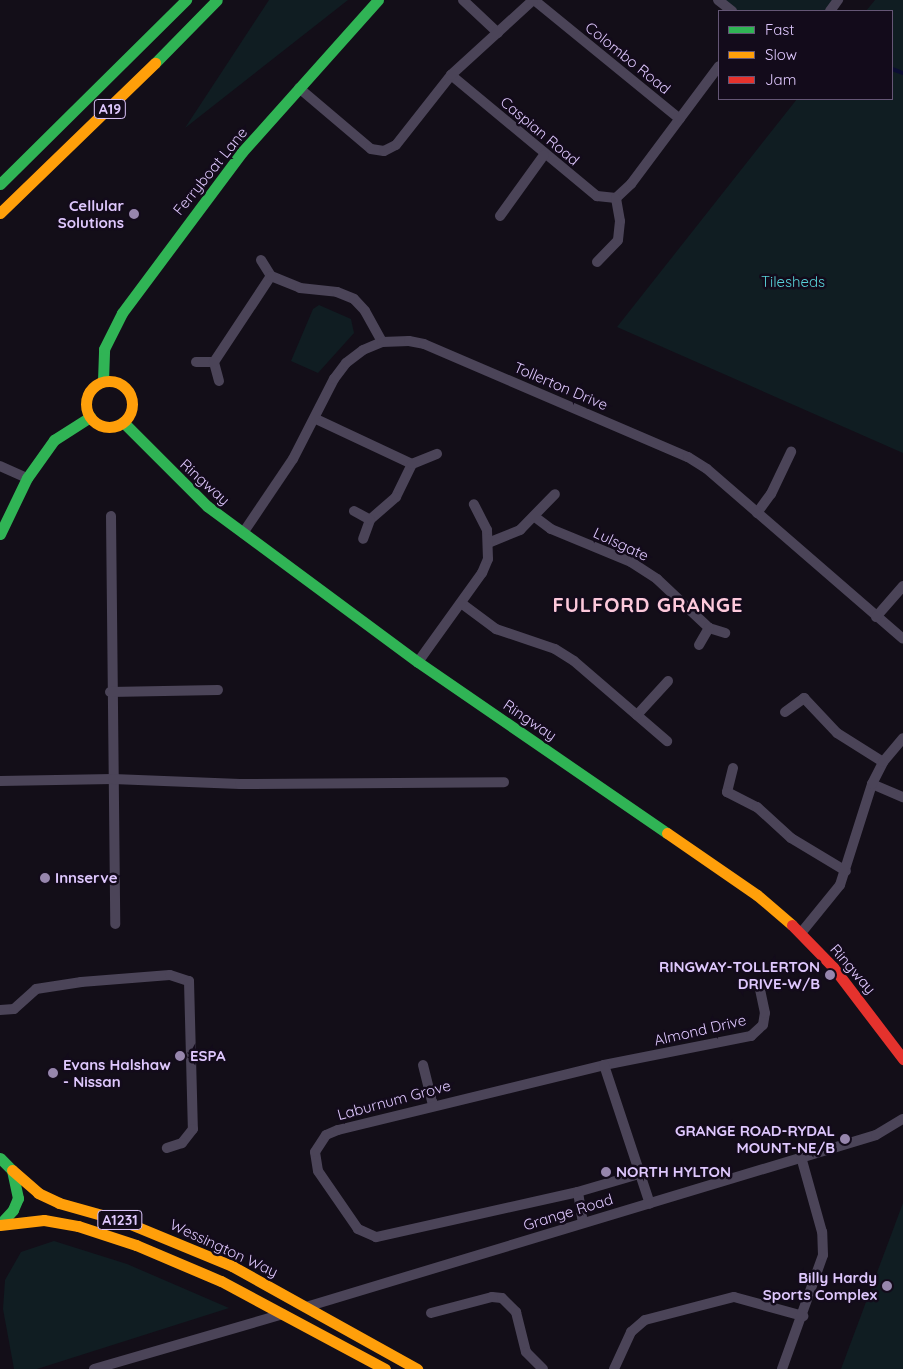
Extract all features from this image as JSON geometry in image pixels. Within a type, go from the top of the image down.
[{"type":"main road","name":"A19","points":[[0,184],[186,0]]},
{"type":"main road","name":"A19","points":[[0,213],[118,102],[217,0]]},
{"type":"main road","name":"Ferryboat Lane","points":[[103,381],[104,349],[122,313],[209,194],[299,88],[378,0]]},
{"type":"main road","points":[[103,381],[115,382],[129,393],[131,409],[123,422],[103,426],[90,418],[86,403],[88,395],[103,381]]},
{"type":"main road","points":[[0,534],[27,478],[54,440],[90,418]]},
{"type":"main road","name":"Ringway","points":[[123,422],[207,506],[243,534],[418,662],[722,868],[801,933],[859,998],[903,1059]]},
{"type":"main road","points":[[0,1148],[7,1164]]},
{"type":"main road","name":"Wessington Way","points":[[0,1225],[13,1210],[18,1198],[18,1184],[7,1164]]},
{"type":"main road","name":"Wessington Way","points":[[7,1164],[38,1193],[59,1203],[123,1221],[232,1266],[417,1369]]},
{"type":"main road","name":"Wessington Way","points":[[0,1225],[22,1220],[44,1220],[78,1226],[136,1245],[222,1281],[385,1369]]},
{"type":"street","points":[[463,0],[498,33]]},
{"type":"street","points":[[299,88],[371,149],[384,151],[396,145],[451,75],[534,0]]},
{"type":"street","name":"Colombo Road","points":[[534,0],[680,120]]},
{"type":"street","points":[[718,0],[731,10]]},
{"type":"street","points":[[597,262],[618,240],[620,221],[616,198],[631,184],[718,67]]},
{"type":"street","name":"Caspian Road","points":[[451,75],[544,155],[597,196],[616,198]]},
{"type":"street","points":[[500,216],[544,155]]},
{"type":"street","points":[[261,260],[271,276],[300,288],[337,292],[354,299],[365,311],[382,342]]},
{"type":"street","points":[[219,381],[214,362],[271,276]]},
{"type":"street","name":"Tollerton Drive","points":[[243,534],[316,419],[334,379],[346,363],[363,350],[382,342],[396,340],[424,344],[688,457],[758,513],[903,639]]},
{"type":"street","points":[[196,362],[214,362]]},
{"type":"street","points":[[316,419],[412,464]]},
{"type":"street","points":[[758,513],[771,494],[791,452]]},
{"type":"street","points":[[363,539],[370,520],[396,497],[412,464],[437,454]]},
{"type":"street","points":[[0,466],[27,478]]},
{"type":"street","points":[[488,543],[520,530],[535,518],[555,494]]},
{"type":"street","points":[[418,662],[482,573],[488,543],[487,530],[474,504]]},
{"type":"street","points":[[354,511],[370,520]]},
{"type":"street","points":[[111,516],[110,692],[115,924]]},
{"type":"street","name":"Lulsgate","points":[[535,518],[551,529],[631,562],[658,579],[709,628],[725,633]]},
{"type":"street","points":[[876,617],[903,586]]},
{"type":"street","points":[[461,603],[496,629],[555,649],[574,661],[667,741]]},
{"type":"street","points":[[700,645],[709,628]]},
{"type":"street","points":[[637,715],[668,681]]},
{"type":"street","points":[[110,692],[218,690]]},
{"type":"street","points":[[784,712],[804,698],[836,732],[883,762]]},
{"type":"street","points":[[801,933],[824,909],[846,870],[859,820],[872,784],[883,762],[903,738]]},
{"type":"street","points":[[733,768],[728,792],[757,808],[791,838],[846,870]]},
{"type":"street","points":[[0,781],[113,780],[240,784],[504,782]]},
{"type":"street","points":[[872,784],[903,797]]},
{"type":"street","points":[[0,1010],[14,1009],[36,989],[81,982],[170,975],[189,981],[193,1129],[182,1144],[167,1148]]},
{"type":"street","name":"Almond Drive","points":[[604,1065],[751,1036],[758,1032],[764,1019],[760,989]]},
{"type":"street","points":[[423,1065],[433,1104]]},
{"type":"street","points":[[604,1065],[650,1204]]},
{"type":"street","name":"Laburnum Grove","points":[[604,1065],[433,1104],[338,1130],[318,1143],[314,1161],[318,1171],[358,1229],[365,1234],[376,1237],[399,1234],[578,1192],[639,1174]]},
{"type":"street","name":"Grange Road","points":[[94,1369],[239,1328],[801,1158],[876,1134],[903,1119]]},
{"type":"street","points":[[782,1369],[821,1266],[824,1243],[801,1158]]},
{"type":"street","points":[[578,1192],[583,1224]]},
{"type":"street","points":[[431,1313],[492,1297],[502,1298],[516,1312],[526,1352],[543,1369]]},
{"type":"street","points":[[614,1369],[631,1332],[645,1320],[734,1297],[803,1316]]},
{"type":"green space","points":[[269,0],[348,0],[185,128]]},
{"type":"green space","points":[[718,0],[838,0],[831,10],[731,10]]},
{"type":"green space","name":"Tilesheds","points":[[875,0],[903,0],[903,453],[617,327],[796,100],[893,100],[893,10],[867,10]]},
{"type":"green space","points":[[319,305],[351,319],[354,333],[318,373],[291,361],[313,309]]},
{"type":"green space","name":"Billy Hardy Sports Complex","points":[[903,1203],[903,1369],[841,1369]]},
{"type":"green space","points":[[54,1241],[127,1264],[229,1308],[37,1369],[14,1369],[3,1309],[5,1280],[21,1252]]},
{"type":"waterway","points":[[893,69],[903,73]]},
{"type":"traffic: fast","points":[[0,184],[186,0]]},
{"type":"traffic: fast","points":[[155,63],[217,0]]},
{"type":"traffic: fast","points":[[103,381],[104,349],[122,313],[242,152],[378,0]]},
{"type":"traffic: fast","points":[[0,534],[27,478],[54,440],[90,417]]},
{"type":"traffic: fast","points":[[123,422],[207,506],[418,662],[667,833]]},
{"type":"traffic: fast","points":[[0,1158],[12,1170],[18,1198],[13,1210],[0,1224]]},
{"type":"traffic: slow","points":[[0,213],[155,63]]},
{"type":"traffic: slow","points":[[109,381],[122,385],[128,391],[132,404],[128,417],[122,423],[109,427],[96,423],[90,417],[86,404],[90,391],[96,385],[109,381]]},
{"type":"traffic: slow","points":[[667,833],[757,895],[792,925]]},
{"type":"traffic: slow","points":[[12,1170],[38,1193],[59,1203],[123,1221],[232,1266]]},
{"type":"traffic: slow","points":[[0,1225],[44,1220],[78,1226],[136,1245],[221,1281]]},
{"type":"traffic: slow","points":[[232,1266],[417,1369]]},
{"type":"traffic: slow","points":[[221,1281],[385,1369]]},
{"type":"traffic: jam","points":[[792,925],[833,967],[903,1059]]},
{"type":"place","name":"Cellular Solutions","points":[[134,214]]},
{"type":"place","name":"Innserve","points":[[45,878]]},
{"type":"place","name":"RINGWAY-TOLLERTON DRIVE-W/B","points":[[830,975]]},
{"type":"place","name":"ESPA","points":[[180,1056]]},
{"type":"place","name":"Evans Halshaw - Nissan","points":[[53,1073]]},
{"type":"place","name":"GRANGE ROAD-RYDAL MOUNT-NE/B","points":[[845,1139]]},
{"type":"place","name":"NORTH HYLTON","points":[[606,1172]]},
{"type":"place","name":"Billy Hardy Sports Complex","points":[[887,1286]]},
{"type":"district","name":"FULFORD GRANGE","points":[[648,604]]}]
